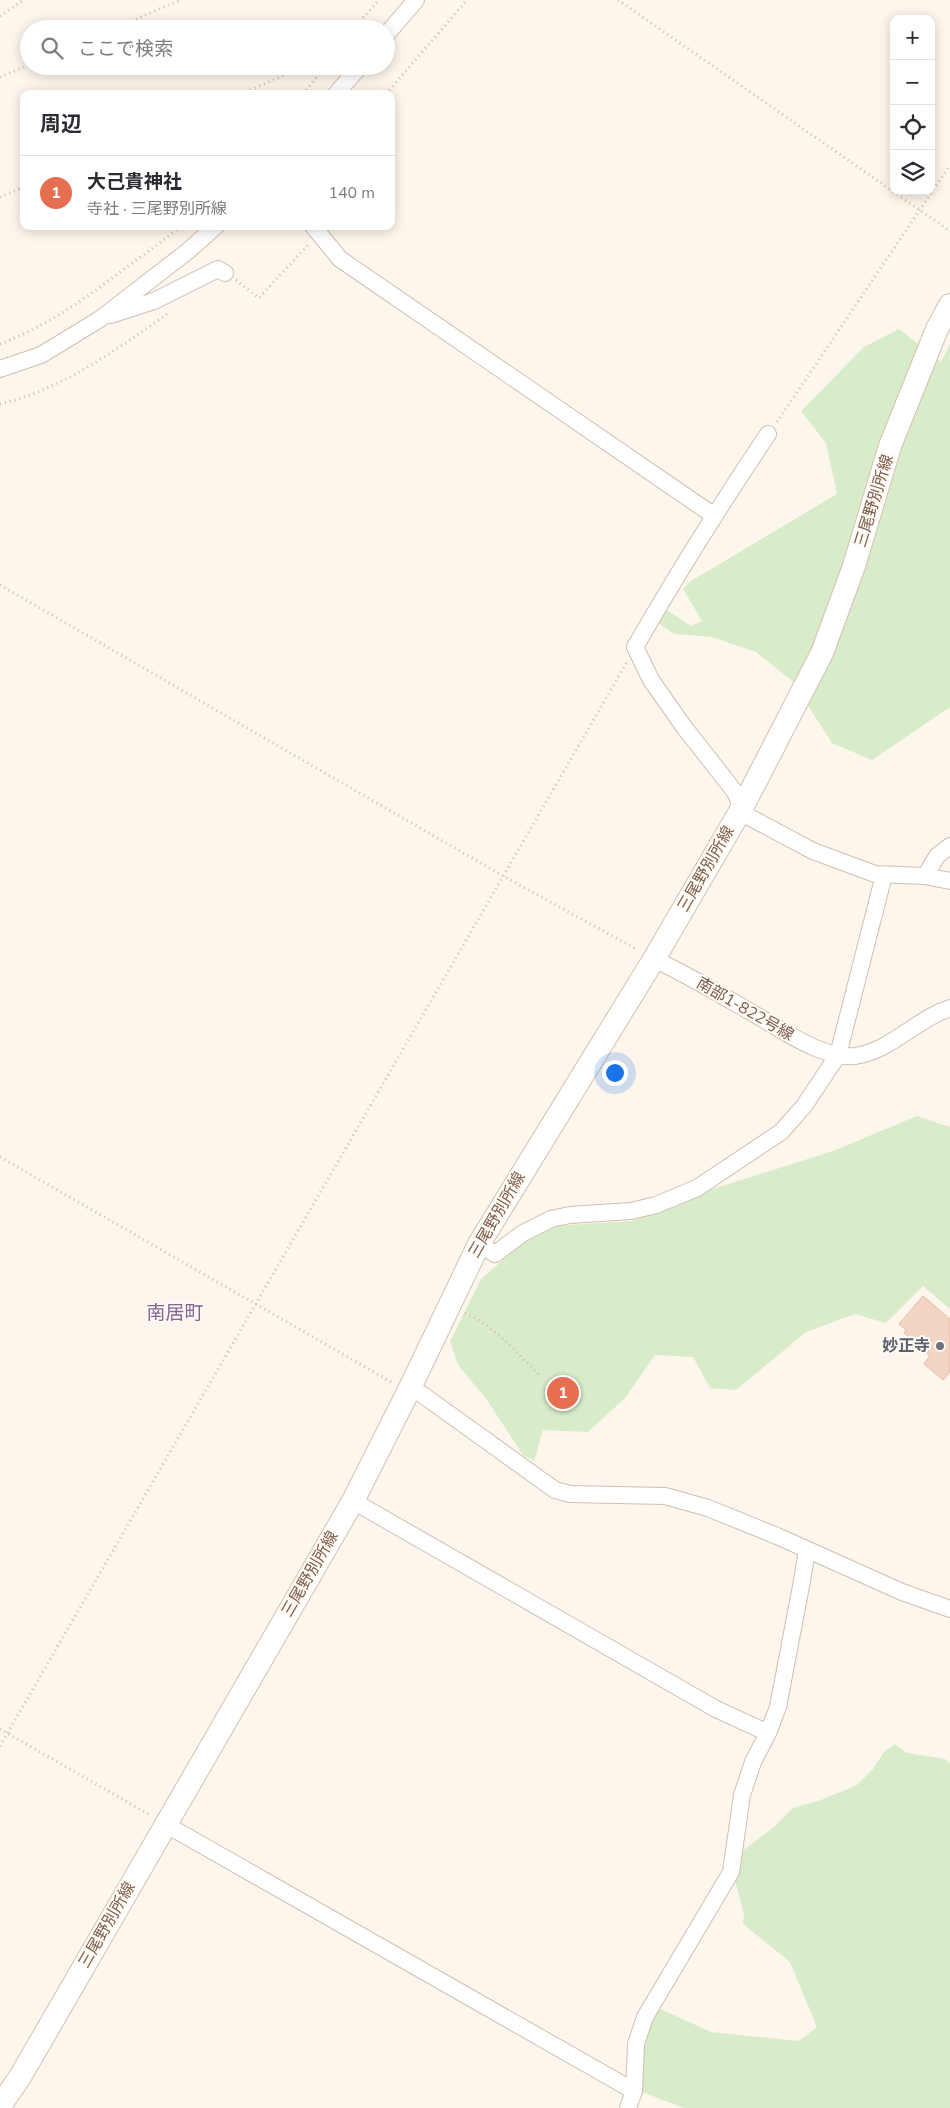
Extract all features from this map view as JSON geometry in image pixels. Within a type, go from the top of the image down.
[{"type":"main road","name":"三尾野別所線","points":[[0,2106],[20,2077],[353,1500],[408,1392],[478,1244],[654,959],[742,808],[822,653],[854,566],[890,446],[937,329],[950,305]]},
{"type":"street","points":[[395,24],[416,0]]},
{"type":"street","points":[[339,90],[352,75]]},
{"type":"street","points":[[353,90],[357,75]]},
{"type":"street","points":[[0,369],[41,355],[100,319],[188,251],[212,230]]},
{"type":"street","points":[[316,230],[340,258],[713,515]]},
{"type":"street","points":[[100,319],[154,301],[218,268],[226,273]]},
{"type":"street","points":[[768,434],[713,515],[635,647],[652,680],[684,727],[736,792],[742,808],[749,817],[813,851],[884,875],[925,876],[950,881]]},
{"type":"street","points":[[925,876],[937,856],[950,846]]},
{"type":"street","points":[[478,1244],[495,1254],[523,1234],[551,1219],[570,1215],[631,1211],[656,1205],[697,1188],[781,1132],[804,1106],[838,1056],[884,875]]},
{"type":"street","name":"南部1-822号線","points":[[654,959],[805,1043],[838,1056]]},
{"type":"street","points":[[838,1056],[855,1056],[873,1050],[950,1008]]},
{"type":"street","points":[[408,1392],[420,1393],[555,1490],[570,1494],[665,1496],[708,1508],[777,1536],[902,1592],[950,1609]]},
{"type":"street","points":[[353,1500],[716,1709],[768,1733]]},
{"type":"street","points":[[628,2108],[634,2091],[636,2044],[645,2017],[731,1872],[742,1795],[753,1762],[768,1733],[778,1707],[802,1581],[806,1550]]},
{"type":"street","points":[[165,1824],[634,2091]]},
{"type":"path","points":[[0,16],[24,0]]},
{"type":"path","points":[[134,20],[180,0]]},
{"type":"path","points":[[361,20],[378,0]]},
{"type":"path","points":[[389,90],[467,0]]},
{"type":"path","points":[[618,0],[950,231]]},
{"type":"path","points":[[0,77],[20,69]]},
{"type":"path","points":[[250,90],[285,75]]},
{"type":"path","points":[[306,90],[319,75]]},
{"type":"path","points":[[768,434],[950,165]]},
{"type":"path","points":[[0,197],[20,189]]},
{"type":"path","points":[[0,344],[58,316],[102,286],[175,230]]},
{"type":"path","points":[[226,273],[260,298],[316,230]]},
{"type":"path","points":[[0,404],[53,387],[102,360],[171,311]]},
{"type":"path","points":[[0,585],[503,876],[654,959]]},
{"type":"path","points":[[0,1746],[635,647]]},
{"type":"path","points":[[0,1157],[408,1392]]},
{"type":"path","points":[[449,1306],[477,1318],[541,1377]]},
{"type":"path","points":[[0,1729],[165,1824]]},
{"type":"green space","points":[[899,329],[941,362],[950,344],[950,707],[872,760],[832,743],[792,681],[756,652],[712,637],[674,634],[657,622],[667,610],[691,626],[702,621],[683,589],[691,581],[837,494],[826,443],[801,411],[864,347]]},
{"type":"green space","points":[[917,1116],[950,1127],[950,1309],[923,1286],[886,1323],[855,1314],[806,1332],[736,1390],[710,1388],[693,1357],[655,1355],[625,1398],[588,1432],[543,1430],[534,1461],[523,1455],[487,1400],[458,1365],[450,1341],[481,1279],[529,1237],[553,1226],[632,1221],[703,1192],[833,1151]]},
{"type":"green space","points":[[895,1744],[907,1753],[945,1759],[950,1763],[950,2108],[684,2108],[642,2092],[641,2041],[656,2007],[711,2032],[799,2041],[817,2027],[790,1962],[743,1924],[744,1914],[734,1877],[741,1852],[774,1827],[793,1808],[821,1800],[857,1785],[873,1769],[884,1752]]},
{"type":"building","points":[[923,1296],[950,1319],[950,1372],[943,1380],[924,1364],[930,1356],[904,1333],[906,1330],[899,1324]]},
{"type":"place","name":"妙正寺","points":[[940,1346]]},
{"type":"place","name":"大己貴神社","points":[[563,1393]]},
{"type":"district","name":"南居町","points":[[175,1313]]}]
